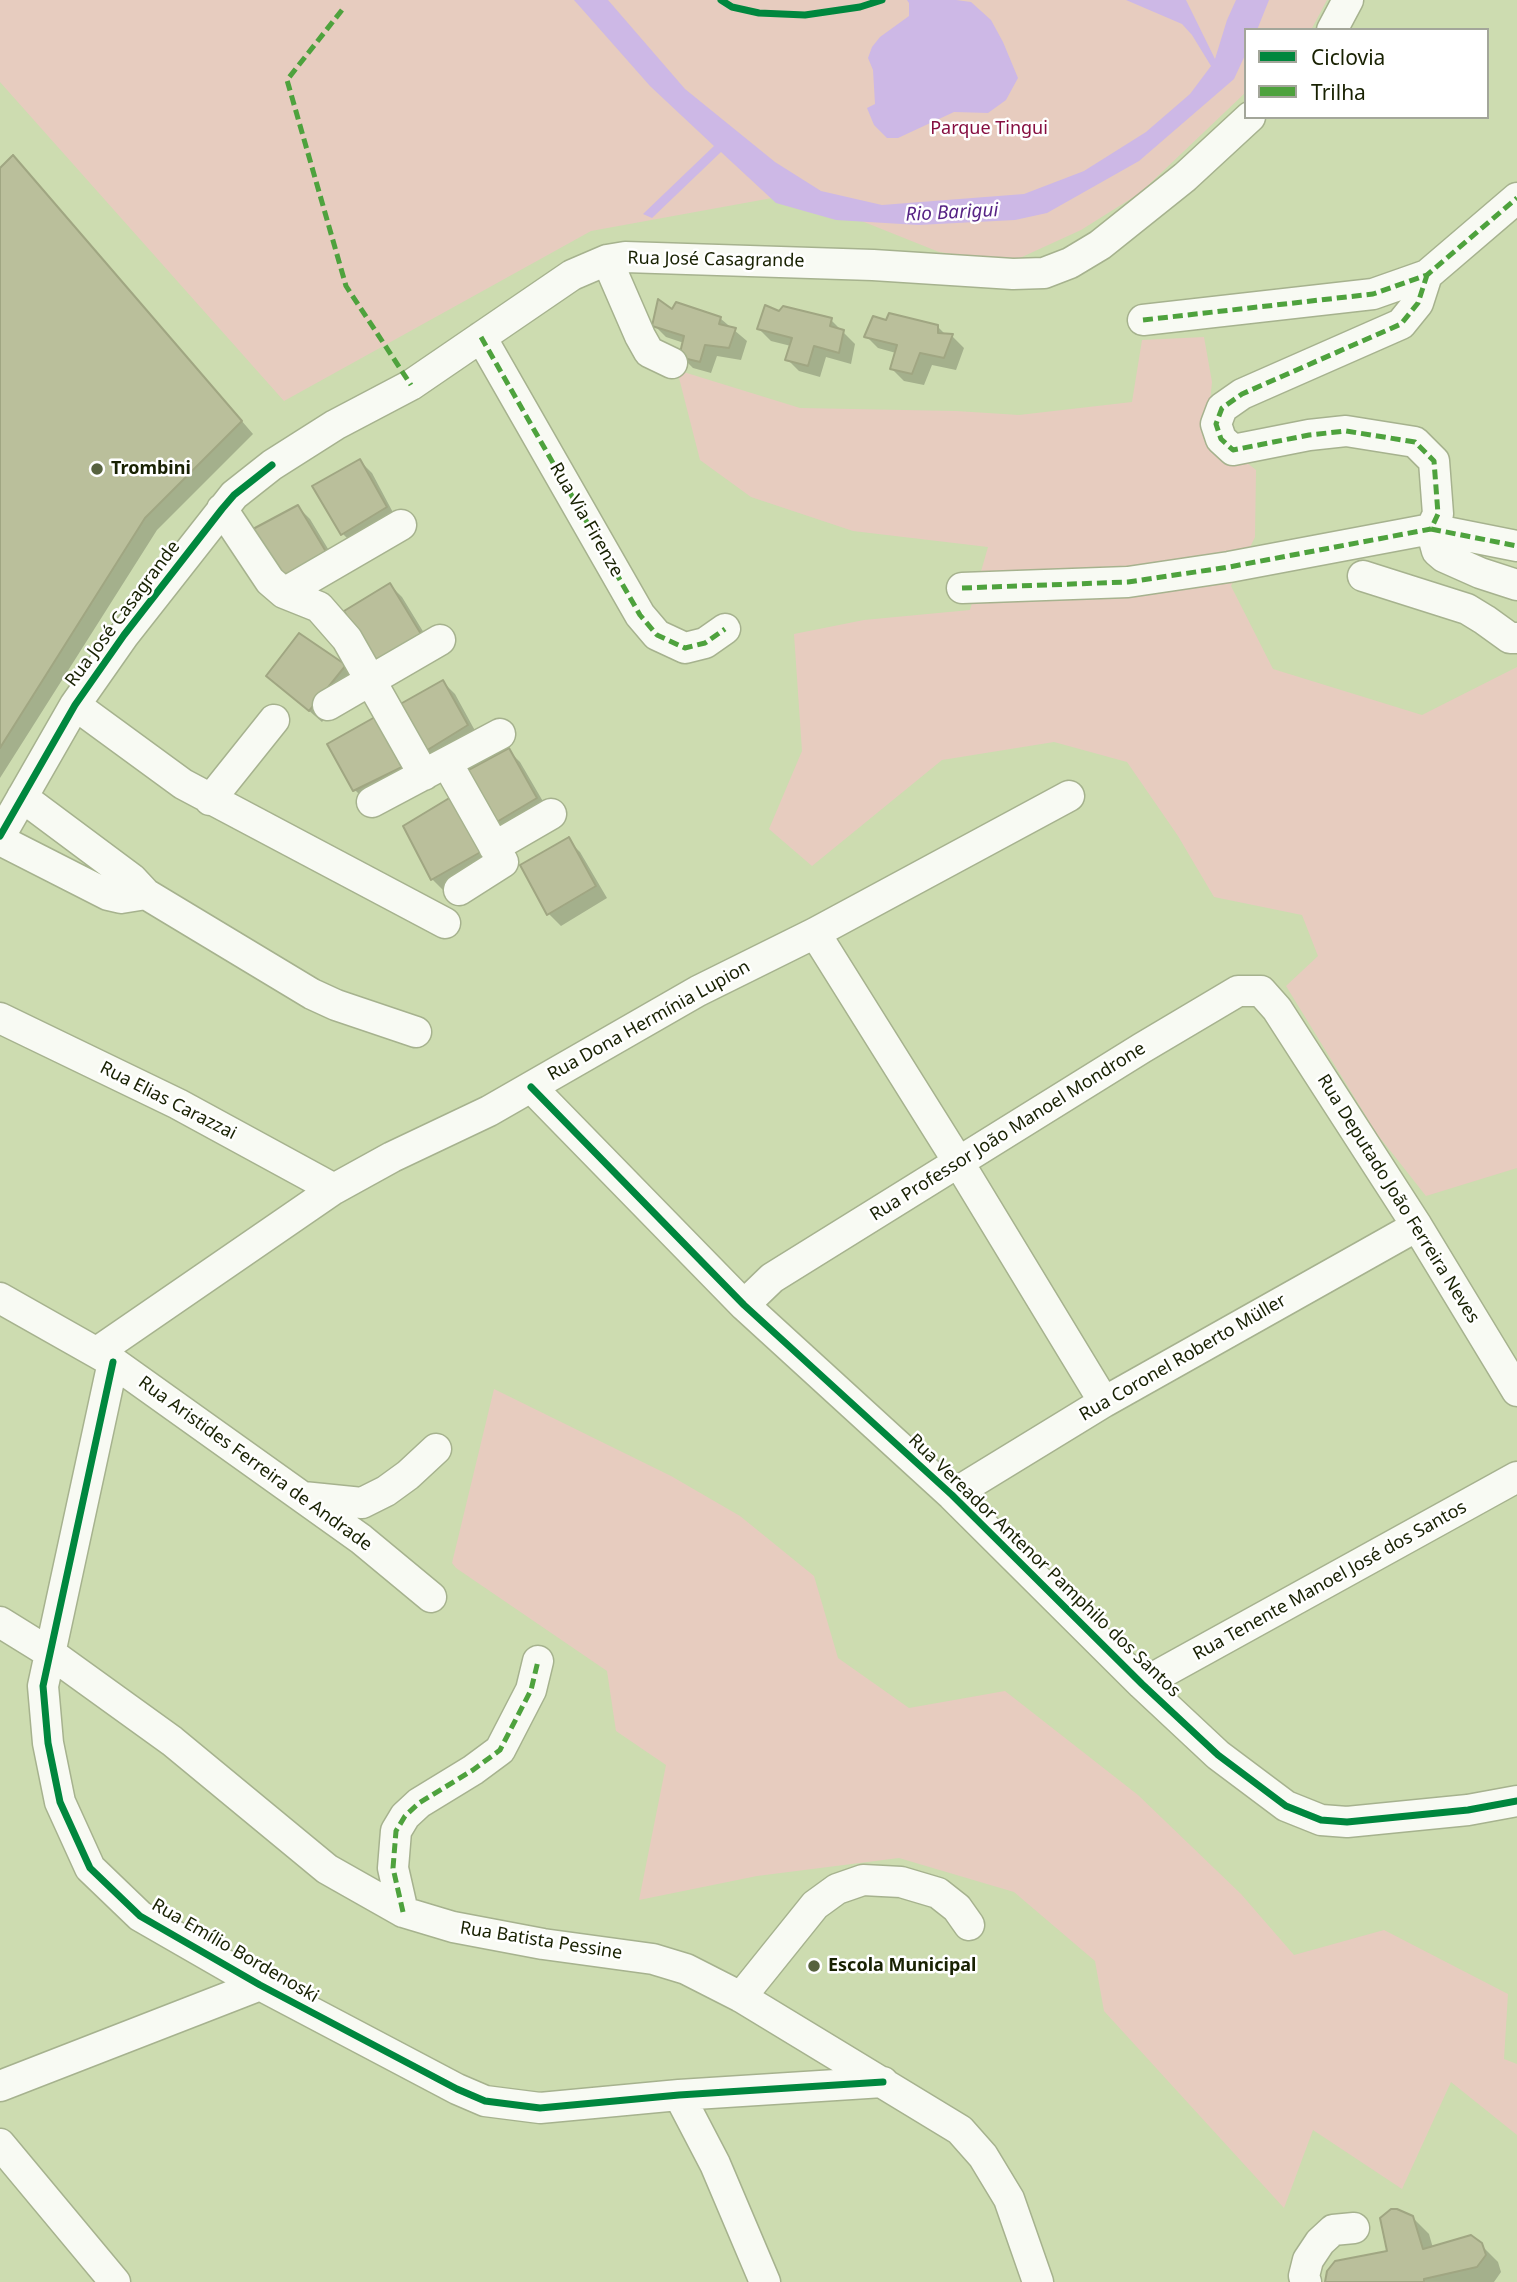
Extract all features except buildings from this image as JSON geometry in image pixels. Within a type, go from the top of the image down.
[{"type":"street","points":[[1333,28],[1348,0]]},
{"type":"street","name":"Rua José Casagrande","points":[[0,838],[75,705],[124,635],[234,495],[272,464],[335,425],[411,385],[572,275],[607,260],[625,257],[873,265],[1013,274],[1045,273],[1070,263],[1100,245],[1185,177],[1248,119]]},
{"type":"street","points":[[1143,320],[1373,294],[1427,275],[1517,198]]},
{"type":"street","points":[[607,260],[639,336],[649,352],[672,363]]},
{"type":"street","points":[[1427,275],[1418,303],[1401,324],[1242,394],[1222,408],[1216,424],[1221,439],[1233,450],[1309,435],[1346,432],[1415,442],[1434,461],[1438,514],[1431,529],[1437,551],[1480,573],[1517,585]]},
{"type":"street","name":"Rua Via Firenze","points":[[481,337],[640,615],[657,635],[685,648],[705,643],[725,629]]},
{"type":"street","points":[[222,509],[270,581],[284,593],[319,607],[347,639],[371,680],[494,846],[503,862],[459,890]]},
{"type":"street","points":[[284,593],[401,525]]},
{"type":"street","points":[[962,587],[1128,582],[1230,567],[1431,529],[1517,546]]},
{"type":"street","points":[[1363,576],[1466,609],[1510,638],[1517,638]]},
{"type":"street","points":[[328,705],[440,640]]},
{"type":"street","points":[[75,705],[183,785],[445,923]]},
{"type":"street","points":[[210,800],[274,720]]},
{"type":"street","points":[[372,802],[500,734]]},
{"type":"street","name":"Rua Dona Hermínia Lupion","points":[[105,1357],[334,1189],[392,1157],[489,1111],[698,991],[815,933],[1069,796]]},
{"type":"street","points":[[22,797],[132,878],[146,894],[312,994],[335,1005],[416,1032]]},
{"type":"street","points":[[494,846],[551,814]]},
{"type":"street","points":[[0,838],[108,895],[121,898],[146,894]]},
{"type":"street","points":[[815,933],[1104,1402]]},
{"type":"street","name":"Rua Professor João Manoel Mondrone","points":[[744,1305],[772,1278],[1238,991],[1261,991],[1277,1009]]},
{"type":"street","name":"Rua Deputado João Ferreira Neves","points":[[1277,1009],[1418,1226],[1517,1391]]},
{"type":"street","name":"Rua Elias Carazzai","points":[[0,1018],[178,1104],[334,1189]]},
{"type":"street","name":"Rua Vereador Antenor Pamphilo dos Santos","points":[[531,1087],[744,1305],[952,1495],[1142,1684],[1228,1762],[1286,1805],[1321,1820],[1347,1822],[1468,1810],[1517,1801]]},
{"type":"street","name":"Rua Coronel Roberto Müller","points":[[952,1495],[1104,1402],[1418,1226]]},
{"type":"street","name":"Rua Aristides Ferreira de Andrade","points":[[0,1298],[105,1357],[361,1539],[431,1597]]},
{"type":"street","name":"Rua Emílio Bordenoski","points":[[105,1357],[43,1686],[48,1743],[60,1802],[90,1868],[140,1916],[260,1986],[485,2101],[540,2108],[679,2095],[883,2082]]},
{"type":"street","points":[[302,1497],[362,1503],[386,1491],[408,1475],[436,1449]]},
{"type":"street","name":"Rua Tenente Manoel José dos Santos","points":[[1142,1684],[1517,1477]]},
{"type":"street","name":"Rua Batista Pessine","points":[[0,1622],[50,1653],[173,1741],[327,1869],[403,1912],[453,1927],[543,1944],[653,1959],[686,1969],[741,1997],[960,2130],[983,2156],[1009,2199],[1038,2282]]},
{"type":"street","points":[[403,1912],[393,1868],[396,1831],[405,1816],[419,1803],[500,1751],[531,1690],[538,1661]]},
{"type":"street","points":[[741,1997],[815,1905],[837,1889],[863,1880],[901,1882],[938,1893],[957,1908],[968,1925]]},
{"type":"street","points":[[0,2086],[260,1986]]},
{"type":"street","points":[[679,2095],[715,2164],[765,2282]]},
{"type":"street","points":[[0,2144],[116,2282]]},
{"type":"street","points":[[1306,2282],[1304,2276],[1308,2260],[1320,2242],[1334,2230],[1354,2228]]},
{"type":"green space","name":"Parque Tingui","points":[[0,0],[1327,0],[1312,28],[1244,28],[1244,94],[1140,193],[1081,230],[1011,262],[939,252],[794,194],[591,231],[284,401],[0,82]]},
{"type":"green space","points":[[1204,337],[1212,382],[1207,431],[1256,470],[1255,537],[1231,586],[1273,669],[1422,715],[1517,667],[1517,1168],[1426,1196],[1377,1134],[1286,986],[1318,956],[1302,915],[1214,897],[1178,836],[1127,762],[1054,742],[942,760],[812,866],[769,829],[802,751],[794,634],[864,620],[970,610],[988,547],[853,531],[751,497],[700,460],[677,370],[800,408],[1019,415],[1132,402],[1142,340]]},
{"type":"green space","points":[[494,1389],[671,1476],[740,1516],[814,1576],[838,1658],[909,1708],[1005,1691],[1138,1795],[1241,1894],[1294,1955],[1384,1930],[1508,1994],[1504,2059],[1517,2064],[1517,2135],[1451,2082],[1402,2189],[1313,2130],[1284,2208],[1104,2011],[1095,1961],[1014,1892],[899,1858],[757,1876],[639,1900],[666,1765],[616,1731],[607,1671],[452,1563]]},
{"type":"water","name":"Rio Barigui","points":[[574,0],[608,0],[685,89],[775,162],[821,191],[882,205],[1024,194],[1084,171],[1146,132],[1190,94],[1211,66],[1182,24],[1126,0],[1186,0],[1215,59],[1236,0],[1269,0],[1258,28],[1244,28],[1244,57],[1234,79],[1139,161],[1047,213],[1015,220],[918,225],[836,220],[776,203],[721,152],[652,218],[643,214],[714,146],[650,86]]},
{"type":"water","points":[[907,0],[971,2],[991,20],[1018,78],[1006,100],[988,113],[954,112],[898,138],[887,138],[874,125],[867,108],[875,104],[873,70],[868,58],[880,37],[909,16]]},
{"type":"marked path","points":[[342,10],[287,80],[346,286],[411,385]]},
{"type":"marked path","points":[[1143,320],[1373,294],[1427,275],[1517,198]]},
{"type":"marked path","points":[[962,588],[1128,582],[1229,567],[1431,529],[1438,514],[1434,461],[1415,442],[1346,431],[1309,435],[1233,450],[1221,439],[1216,424],[1222,408],[1242,394],[1401,324],[1418,303],[1427,275]]},
{"type":"marked path","points":[[481,337],[640,615],[657,635],[685,648],[705,643],[725,629]]},
{"type":"marked path","points":[[1431,529],[1517,546]]},
{"type":"marked path","points":[[403,1912],[393,1868],[396,1831],[405,1816],[419,1803],[500,1750],[531,1690],[538,1661]]},
{"type":"cycle path","points":[[721,0],[732,7],[759,13],[805,15],[860,7],[882,0]]},
{"type":"cycle path","points":[[0,836],[75,705],[124,635],[234,495],[272,465]]},
{"type":"cycle path","points":[[531,1087],[744,1305],[952,1495],[1142,1684],[1218,1755],[1286,1806],[1321,1820],[1347,1822],[1468,1810],[1517,1801]]},
{"type":"cycle path","points":[[113,1362],[43,1686],[48,1743],[60,1802],[90,1868],[140,1916],[260,1985],[457,2089],[485,2101],[540,2108],[679,2095],[883,2082]]},
{"type":"place","name":"Trombini","points":[[97,469]]},
{"type":"place","name":"Escola Municipal","points":[[814,1966]]}]
